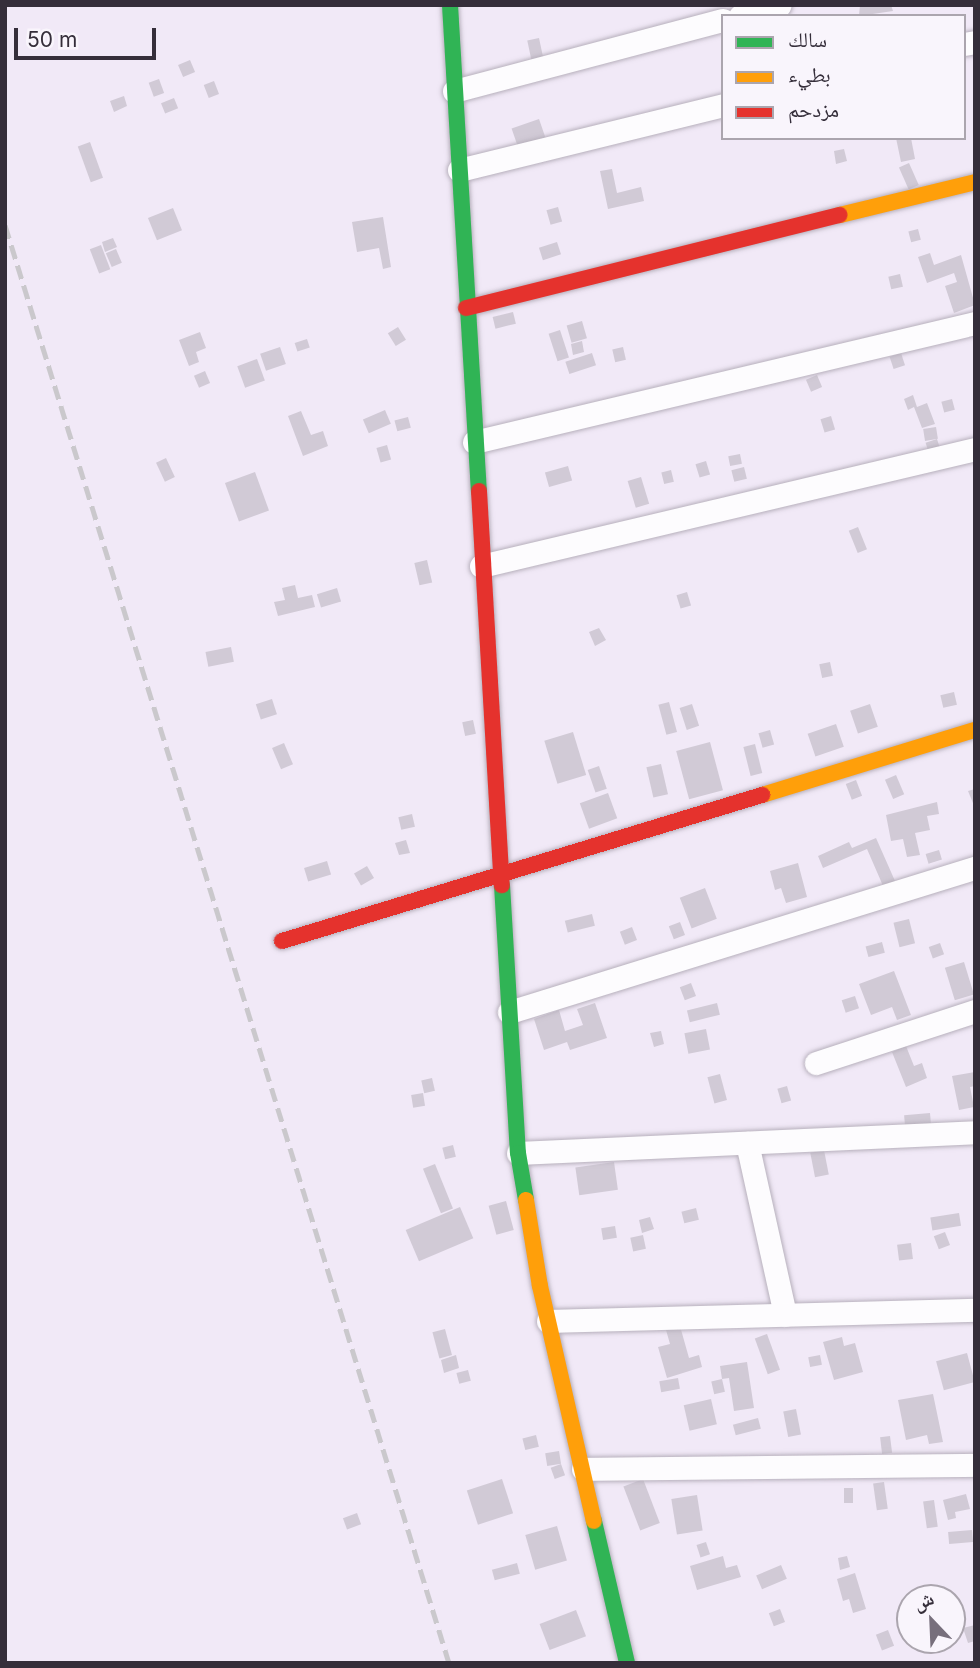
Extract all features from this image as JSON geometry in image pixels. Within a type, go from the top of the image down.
[{"type":"street","points":[[450,5],[481,566],[518,1153],[548,1321],[627,1663]]},
{"type":"street","points":[[747,14],[780,5]]},
{"type":"street","points":[[454,91],[721,21]]},
{"type":"street","points":[[459,170],[721,105]]},
{"type":"street","points":[[466,308],[975,182]]},
{"type":"street","points":[[474,442],[975,323]]},
{"type":"street","points":[[481,566],[975,449]]},
{"type":"street","points":[[282,941],[500,877],[975,730]]},
{"type":"street","points":[[509,1012],[975,869]]},
{"type":"street","points":[[816,1063],[975,1011]]},
{"type":"street","points":[[518,1153],[975,1132]]},
{"type":"street","points":[[747,1143],[785,1315]]},
{"type":"street","points":[[548,1321],[975,1310]]},
{"type":"street","points":[[583,1469],[975,1465]]},
{"type":"building","points":[[860,5],[891,5],[893,11],[873,14],[859,14]]},
{"type":"building","points":[[539,38],[545,66],[533,69],[527,40]]},
{"type":"building","points":[[190,60],[195,72],[183,77],[178,65]]},
{"type":"building","points":[[159,79],[164,93],[154,97],[149,83]]},
{"type":"building","points":[[214,81],[219,94],[209,98],[204,85]]},
{"type":"building","points":[[124,96],[127,106],[114,112],[110,101]]},
{"type":"building","points":[[174,98],[178,108],[165,113],[161,103]]},
{"type":"building","points":[[539,119],[546,139],[518,148],[512,128]]},
{"type":"building","points":[[896,140],[911,140],[915,159],[901,162]]},
{"type":"building","points":[[90,142],[103,178],[91,182],[78,146]]},
{"type":"building","points":[[844,149],[847,161],[836,164],[834,151]]},
{"type":"building","points":[[909,163],[919,185],[909,189],[899,167]]},
{"type":"building","points":[[612,169],[617,193],[641,187],[644,201],[608,209],[600,171]]},
{"type":"building","points":[[558,207],[562,221],[551,225],[546,210]]},
{"type":"building","points":[[173,208],[182,230],[157,240],[148,218]]},
{"type":"building","points":[[383,217],[391,267],[383,269],[379,248],[357,252],[352,222]]},
{"type":"building","points":[[918,229],[921,240],[911,242],[908,232]]},
{"type":"building","points":[[113,238],[117,247],[105,252],[102,242]]},
{"type":"building","points":[[557,242],[561,254],[543,260],[539,248]]},
{"type":"building","points":[[101,245],[110,269],[99,274],[90,249]]},
{"type":"building","points":[[116,249],[122,263],[112,267],[106,253]]},
{"type":"building","points":[[930,253],[934,265],[961,255],[975,305],[954,313],[945,286],[957,282],[954,273],[927,283],[918,257]]},
{"type":"building","points":[[900,274],[903,287],[891,289],[888,277]]},
{"type":"building","points":[[513,312],[516,324],[496,329],[493,317]]},
{"type":"building","points":[[582,321],[587,338],[572,343],[567,325]]},
{"type":"building","points":[[398,327],[406,340],[396,346],[388,333]]},
{"type":"building","points":[[560,330],[569,358],[558,361],[549,334]]},
{"type":"building","points":[[200,332],[206,348],[196,352],[199,362],[189,366],[179,340]]},
{"type":"building","points":[[307,339],[310,348],[297,352],[295,343]]},
{"type":"building","points":[[582,341],[584,352],[573,355],[571,344]]},
{"type":"building","points":[[280,347],[286,364],[266,371],[260,354]]},
{"type":"building","points":[[623,347],[626,360],[615,362],[612,349]]},
{"type":"building","points":[[592,353],[596,365],[569,374],[565,362]]},
{"type":"building","points":[[901,353],[905,365],[894,369],[890,357]]},
{"type":"building","points":[[257,359],[265,381],[245,388],[237,366]]},
{"type":"building","points":[[205,371],[210,383],[199,388],[194,376]]},
{"type":"building","points":[[817,375],[822,387],[811,392],[806,380]]},
{"type":"building","points":[[913,395],[917,407],[927,403],[935,424],[922,428],[914,407],[908,410],[904,399]]},
{"type":"building","points":[[952,399],[955,410],[944,412],[941,402]]},
{"type":"building","points":[[385,410],[391,424],[369,433],[363,419]]},
{"type":"building","points":[[301,411],[311,435],[323,431],[328,446],[303,456],[288,416]]},
{"type":"building","points":[[831,416],[835,429],[825,433],[820,419]]},
{"type":"building","points":[[408,417],[411,428],[397,431],[394,421]]},
{"type":"building","points":[[936,427],[938,439],[925,441],[923,429]]},
{"type":"building","points":[[937,439],[941,451],[930,455],[926,443]]},
{"type":"building","points":[[387,445],[391,459],[381,462],[376,448]]},
{"type":"building","points":[[740,454],[742,464],[730,466],[728,456]]},
{"type":"building","points":[[166,458],[175,477],[165,482],[156,463]]},
{"type":"building","points":[[706,461],[710,474],[700,478],[695,464]]},
{"type":"building","points":[[568,466],[572,480],[549,487],[545,473]]},
{"type":"building","points":[[744,467],[747,479],[734,482],[731,470]]},
{"type":"building","points":[[671,470],[674,482],[664,484],[661,472]]},
{"type":"building","points":[[255,472],[269,511],[239,521],[225,483]]},
{"type":"building","points":[[641,477],[649,504],[636,508],[628,481]]},
{"type":"building","points":[[858,527],[867,549],[858,553],[849,531]]},
{"type":"building","points":[[427,560],[432,582],[420,585],[414,563]]},
{"type":"building","points":[[295,585],[298,598],[312,595],[315,607],[278,616],[274,602],[285,600],[282,588]]},
{"type":"building","points":[[337,588],[341,601],[321,608],[317,594]]},
{"type":"building","points":[[687,592],[691,605],[681,609],[676,595]]},
{"type":"building","points":[[599,628],[606,640],[595,646],[589,632]]},
{"type":"building","points":[[231,647],[234,662],[208,667],[205,652]]},
{"type":"building","points":[[830,662],[833,676],[822,678],[819,664]]},
{"type":"building","points":[[954,692],[957,705],[943,708],[940,695]]},
{"type":"building","points":[[272,699],[277,714],[261,719],[256,704]]},
{"type":"building","points":[[669,702],[677,732],[666,735],[658,705]]},
{"type":"building","points":[[692,704],[699,726],[687,730],[680,708]]},
{"type":"building","points":[[870,704],[878,727],[858,734],[850,711]]},
{"type":"building","points":[[473,720],[476,734],[465,736],[462,722]]},
{"type":"building","points":[[836,724],[844,747],[815,756],[808,734]]},
{"type":"building","points":[[770,730],[774,744],[763,748],[758,733]]},
{"type":"building","points":[[573,732],[586,775],[557,784],[544,741]]},
{"type":"building","points":[[710,742],[723,790],[689,799],[676,751]]},
{"type":"building","points":[[284,743],[293,764],[281,769],[272,748]]},
{"type":"building","points":[[755,744],[762,773],[751,776],[743,747]]},
{"type":"building","points":[[661,764],[668,794],[653,798],[646,767]]},
{"type":"building","points":[[599,766],[607,789],[595,793],[588,770]]},
{"type":"building","points":[[896,775],[904,794],[893,799],[885,780]]},
{"type":"building","points":[[856,780],[862,796],[852,800],[846,784]]},
{"type":"building","points":[[975,789],[975,808],[968,791]]},
{"type":"building","points":[[608,793],[617,818],[589,829],[580,803]]},
{"type":"building","points":[[937,802],[939,814],[927,816],[930,830],[915,833],[920,855],[907,857],[903,839],[891,841],[886,815]]},
{"type":"building","points":[[412,814],[415,827],[401,830],[398,817]]},
{"type":"building","points":[[876,838],[899,890],[887,895],[867,849],[823,868],[818,856],[849,842],[852,848]]},
{"type":"building","points":[[406,840],[410,853],[399,855],[395,843]]},
{"type":"building","points":[[939,850],[942,860],[929,864],[926,854]]},
{"type":"building","points":[[327,861],[331,874],[308,881],[304,868]]},
{"type":"building","points":[[798,863],[807,897],[786,903],[781,888],[775,890],[770,871]]},
{"type":"building","points":[[367,866],[374,878],[361,886],[354,874]]},
{"type":"building","points":[[705,888],[717,919],[692,928],[680,898]]},
{"type":"building","points":[[592,914],[595,926],[568,932],[565,921]]},
{"type":"building","points":[[909,919],[915,943],[900,947],[893,923]]},
{"type":"building","points":[[680,922],[685,935],[674,939],[669,926]]},
{"type":"building","points":[[632,927],[637,940],[625,945],[620,932]]},
{"type":"building","points":[[882,942],[885,953],[868,957],[866,946]]},
{"type":"building","points":[[940,943],[944,954],[933,958],[929,947]]},
{"type":"building","points":[[964,962],[974,995],[955,1000],[945,968]]},
{"type":"building","points":[[894,971],[911,1015],[897,1020],[892,1007],[871,1015],[859,984]]},
{"type":"building","points":[[691,983],[696,996],[685,1000],[680,987]]},
{"type":"building","points":[[855,996],[859,1008],[846,1013],[842,1000]]},
{"type":"building","points":[[595,1003],[607,1038],[570,1050],[567,1042],[544,1050],[534,1019],[559,1010],[565,1031],[583,1025],[577,1009]]},
{"type":"building","points":[[717,1003],[720,1015],[690,1022],[687,1010]]},
{"type":"building","points":[[706,1029],[710,1050],[688,1054],[684,1033]]},
{"type":"building","points":[[661,1031],[664,1044],[654,1047],[650,1033]]},
{"type":"building","points":[[906,1046],[914,1066],[922,1063],[927,1078],[906,1087],[892,1052]]},
{"type":"building","points":[[975,1072],[975,1086],[970,1087],[974,1107],[959,1110],[952,1076]]},
{"type":"building","points":[[720,1074],[727,1100],[714,1103],[707,1077]]},
{"type":"building","points":[[432,1078],[435,1091],[424,1093],[421,1080]]},
{"type":"building","points":[[787,1086],[791,1100],[782,1103],[777,1089]]},
{"type":"building","points":[[423,1093],[425,1106],[413,1108],[411,1095]]},
{"type":"building","points":[[930,1113],[931,1124],[905,1126],[904,1115]]},
{"type":"building","points":[[453,1145],[456,1157],[445,1159],[442,1148]]},
{"type":"building","points":[[824,1150],[829,1175],[815,1177],[810,1153]]},
{"type":"building","points":[[614,1162],[618,1190],[579,1195],[575,1167]]},
{"type":"building","points":[[435,1164],[453,1209],[441,1213],[423,1169]]},
{"type":"building","points":[[506,1201],[514,1230],[496,1235],[489,1206]]},
{"type":"building","points":[[460,1207],[473,1238],[419,1261],[406,1230]]},
{"type":"building","points":[[696,1208],[699,1220],[684,1223],[681,1212]]},
{"type":"building","points":[[959,1213],[961,1226],[932,1230],[930,1218]]},
{"type":"building","points":[[650,1217],[654,1229],[642,1233],[639,1220]]},
{"type":"building","points":[[615,1226],[617,1238],[603,1240],[601,1228]]},
{"type":"building","points":[[945,1232],[950,1245],[939,1249],[934,1236]]},
{"type":"building","points":[[643,1235],[646,1249],[633,1251],[630,1238]]},
{"type":"building","points":[[911,1243],[913,1259],[899,1261],[897,1245]]},
{"type":"building","points":[[680,1326],[689,1358],[699,1355],[702,1367],[667,1378],[658,1347],[670,1344],[666,1330]]},
{"type":"building","points":[[445,1329],[452,1355],[439,1358],[432,1332]]},
{"type":"building","points":[[767,1334],[780,1370],[768,1374],[755,1338]]},
{"type":"building","points":[[842,1337],[844,1346],[855,1343],[863,1372],[834,1380],[823,1342]]},
{"type":"building","points":[[967,1353],[975,1382],[944,1390],[936,1361]]},
{"type":"building","points":[[456,1355],[459,1368],[444,1373],[441,1360]]},
{"type":"building","points":[[820,1355],[822,1365],[810,1367],[808,1357]]},
{"type":"building","points":[[747,1362],[754,1408],[734,1411],[729,1378],[722,1379],[720,1366]]},
{"type":"building","points":[[468,1370],[471,1381],[459,1384],[456,1373]]},
{"type":"building","points":[[678,1378],[680,1389],[661,1392],[659,1381]]},
{"type":"building","points":[[722,1379],[725,1392],[714,1394],[711,1381]]},
{"type":"building","points":[[933,1394],[943,1442],[929,1444],[927,1435],[906,1440],[898,1400]]},
{"type":"building","points":[[711,1399],[717,1424],[690,1431],[684,1405]]},
{"type":"building","points":[[796,1409],[801,1435],[788,1437],[783,1411]]},
{"type":"building","points":[[758,1418],[761,1429],[736,1435],[733,1425]]},
{"type":"building","points":[[536,1435],[539,1447],[525,1450],[522,1438]]},
{"type":"building","points":[[890,1436],[892,1453],[882,1454],[880,1437]]},
{"type":"building","points":[[559,1451],[561,1464],[547,1466],[545,1453]]},
{"type":"building","points":[[561,1464],[565,1475],[555,1479],[551,1468]]},
{"type":"building","points":[[502,1479],[513,1513],[478,1525],[467,1490]]},
{"type":"building","points":[[643,1479],[660,1523],[640,1530],[623,1487]]},
{"type":"building","points":[[884,1482],[888,1509],[877,1510],[873,1484]]},
{"type":"building","points":[[844,1488],[853,1488],[853,1503],[844,1503]]},
{"type":"building","points":[[966,1494],[970,1509],[955,1512],[956,1518],[948,1520],[943,1500]]},
{"type":"building","points":[[697,1495],[703,1531],[677,1535],[671,1499]]},
{"type":"building","points":[[934,1500],[938,1527],[927,1528],[923,1502]]},
{"type":"building","points":[[357,1513],[361,1524],[347,1529],[343,1518]]},
{"type":"building","points":[[557,1526],[567,1561],[535,1570],[525,1535]]},
{"type":"building","points":[[972,1530],[973,1542],[949,1544],[948,1532]]},
{"type":"building","points":[[706,1542],[710,1554],[701,1557],[696,1545]]},
{"type":"building","points":[[723,1556],[726,1568],[737,1565],[741,1577],[697,1590],[690,1566]]},
{"type":"building","points":[[847,1556],[850,1567],[840,1570],[838,1558]]},
{"type":"building","points":[[517,1563],[520,1574],[495,1580],[492,1570]]},
{"type":"building","points":[[781,1565],[787,1579],[762,1589],[756,1576]]},
{"type":"building","points":[[855,1573],[866,1609],[853,1613],[849,1599],[843,1601],[837,1579]]},
{"type":"building","points":[[780,1609],[785,1622],[774,1626],[769,1613]]},
{"type":"building","points":[[576,1610],[586,1636],[550,1650],[540,1624]]},
{"type":"building","points":[[975,1625],[975,1641],[968,1643],[966,1627]]},
{"type":"building","points":[[888,1630],[894,1646],[882,1651],[876,1635]]},
{"type":"railway","points":[[5,225],[449,1663]]},
{"type":"traffic: fast","points":[[450,5],[479,491]]},
{"type":"traffic: fast","points":[[502,885],[518,1153],[526,1200]]},
{"type":"traffic: fast","points":[[594,1521],[627,1663]]},
{"type":"traffic: slow","points":[[840,215],[975,182]]},
{"type":"traffic: slow","points":[[762,795],[975,730]]},
{"type":"traffic: slow","points":[[526,1200],[540,1286],[594,1521]]},
{"type":"traffic: jam","points":[[466,308],[840,215]]},
{"type":"traffic: jam","points":[[479,491],[502,885]]},
{"type":"traffic: jam","points":[[282,941],[762,795]]}]
